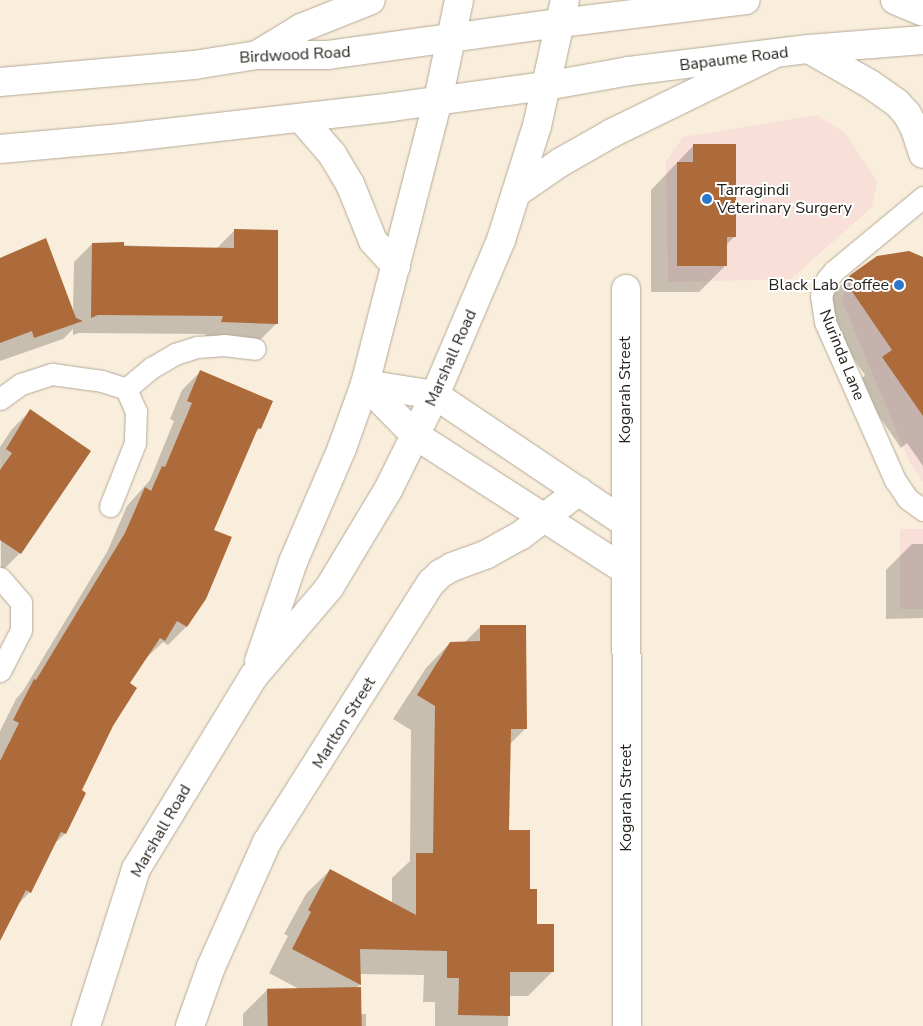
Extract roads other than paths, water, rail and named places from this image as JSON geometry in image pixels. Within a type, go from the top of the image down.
[{"type":"main road","points":[[258,54],[301,28],[371,0]]},
{"type":"main road","name":"Marshall Road","points":[[254,676],[293,562],[342,448],[365,384],[438,100],[459,0]]},
{"type":"main road","points":[[563,12],[746,0]]},
{"type":"main road","points":[[895,0],[923,12]]},
{"type":"main road","name":"Birdwood Road","points":[[0,82],[194,64],[258,54],[328,55],[451,38],[563,12]]},
{"type":"main road","name":"Marshall Road","points":[[86,1026],[136,869],[254,676],[329,588],[389,488],[436,395],[484,282],[516,193],[537,126],[563,12]]},
{"type":"main road","name":"Bapaume Road","points":[[546,86],[629,71],[809,49],[923,40]]},
{"type":"main road","points":[[809,49],[870,84],[897,103],[907,114],[915,129],[923,154]]},
{"type":"main road","points":[[516,193],[567,159],[612,133],[776,54]]},
{"type":"main road","points":[[6,154],[546,86]]},
{"type":"main road","points":[[301,118],[332,154],[350,184],[373,241],[396,266]]},
{"type":"main road","name":"Kogarah Street","points":[[626,289],[624,522],[627,1026]]},
{"type":"main road","points":[[365,384],[436,395],[624,522]]},
{"type":"main road","points":[[365,384],[415,435],[625,570]]},
{"type":"main road","name":"Marlton Street","points":[[190,1026],[211,967],[267,842],[426,590],[436,577],[446,570],[497,549],[520,536],[579,490]]},
{"type":"lane","name":"Nurinda Lane","points":[[923,197],[834,271],[825,284],[821,296],[825,322],[896,480],[908,499],[923,510]]},
{"type":"lane","points":[[126,390],[151,368],[175,354],[197,347],[224,345],[255,349]]},
{"type":"lane","points":[[0,400],[21,384],[52,374],[102,381],[126,390],[136,411],[134,444],[110,506]]},
{"type":"lane","points":[[0,578],[21,602],[21,630],[0,671]]},
{"type":"place","name":"Tarragindi Veterinary Surgery","points":[[707,199]]},
{"type":"place","name":"Black Lab Coffee","points":[[899,285]]}]
